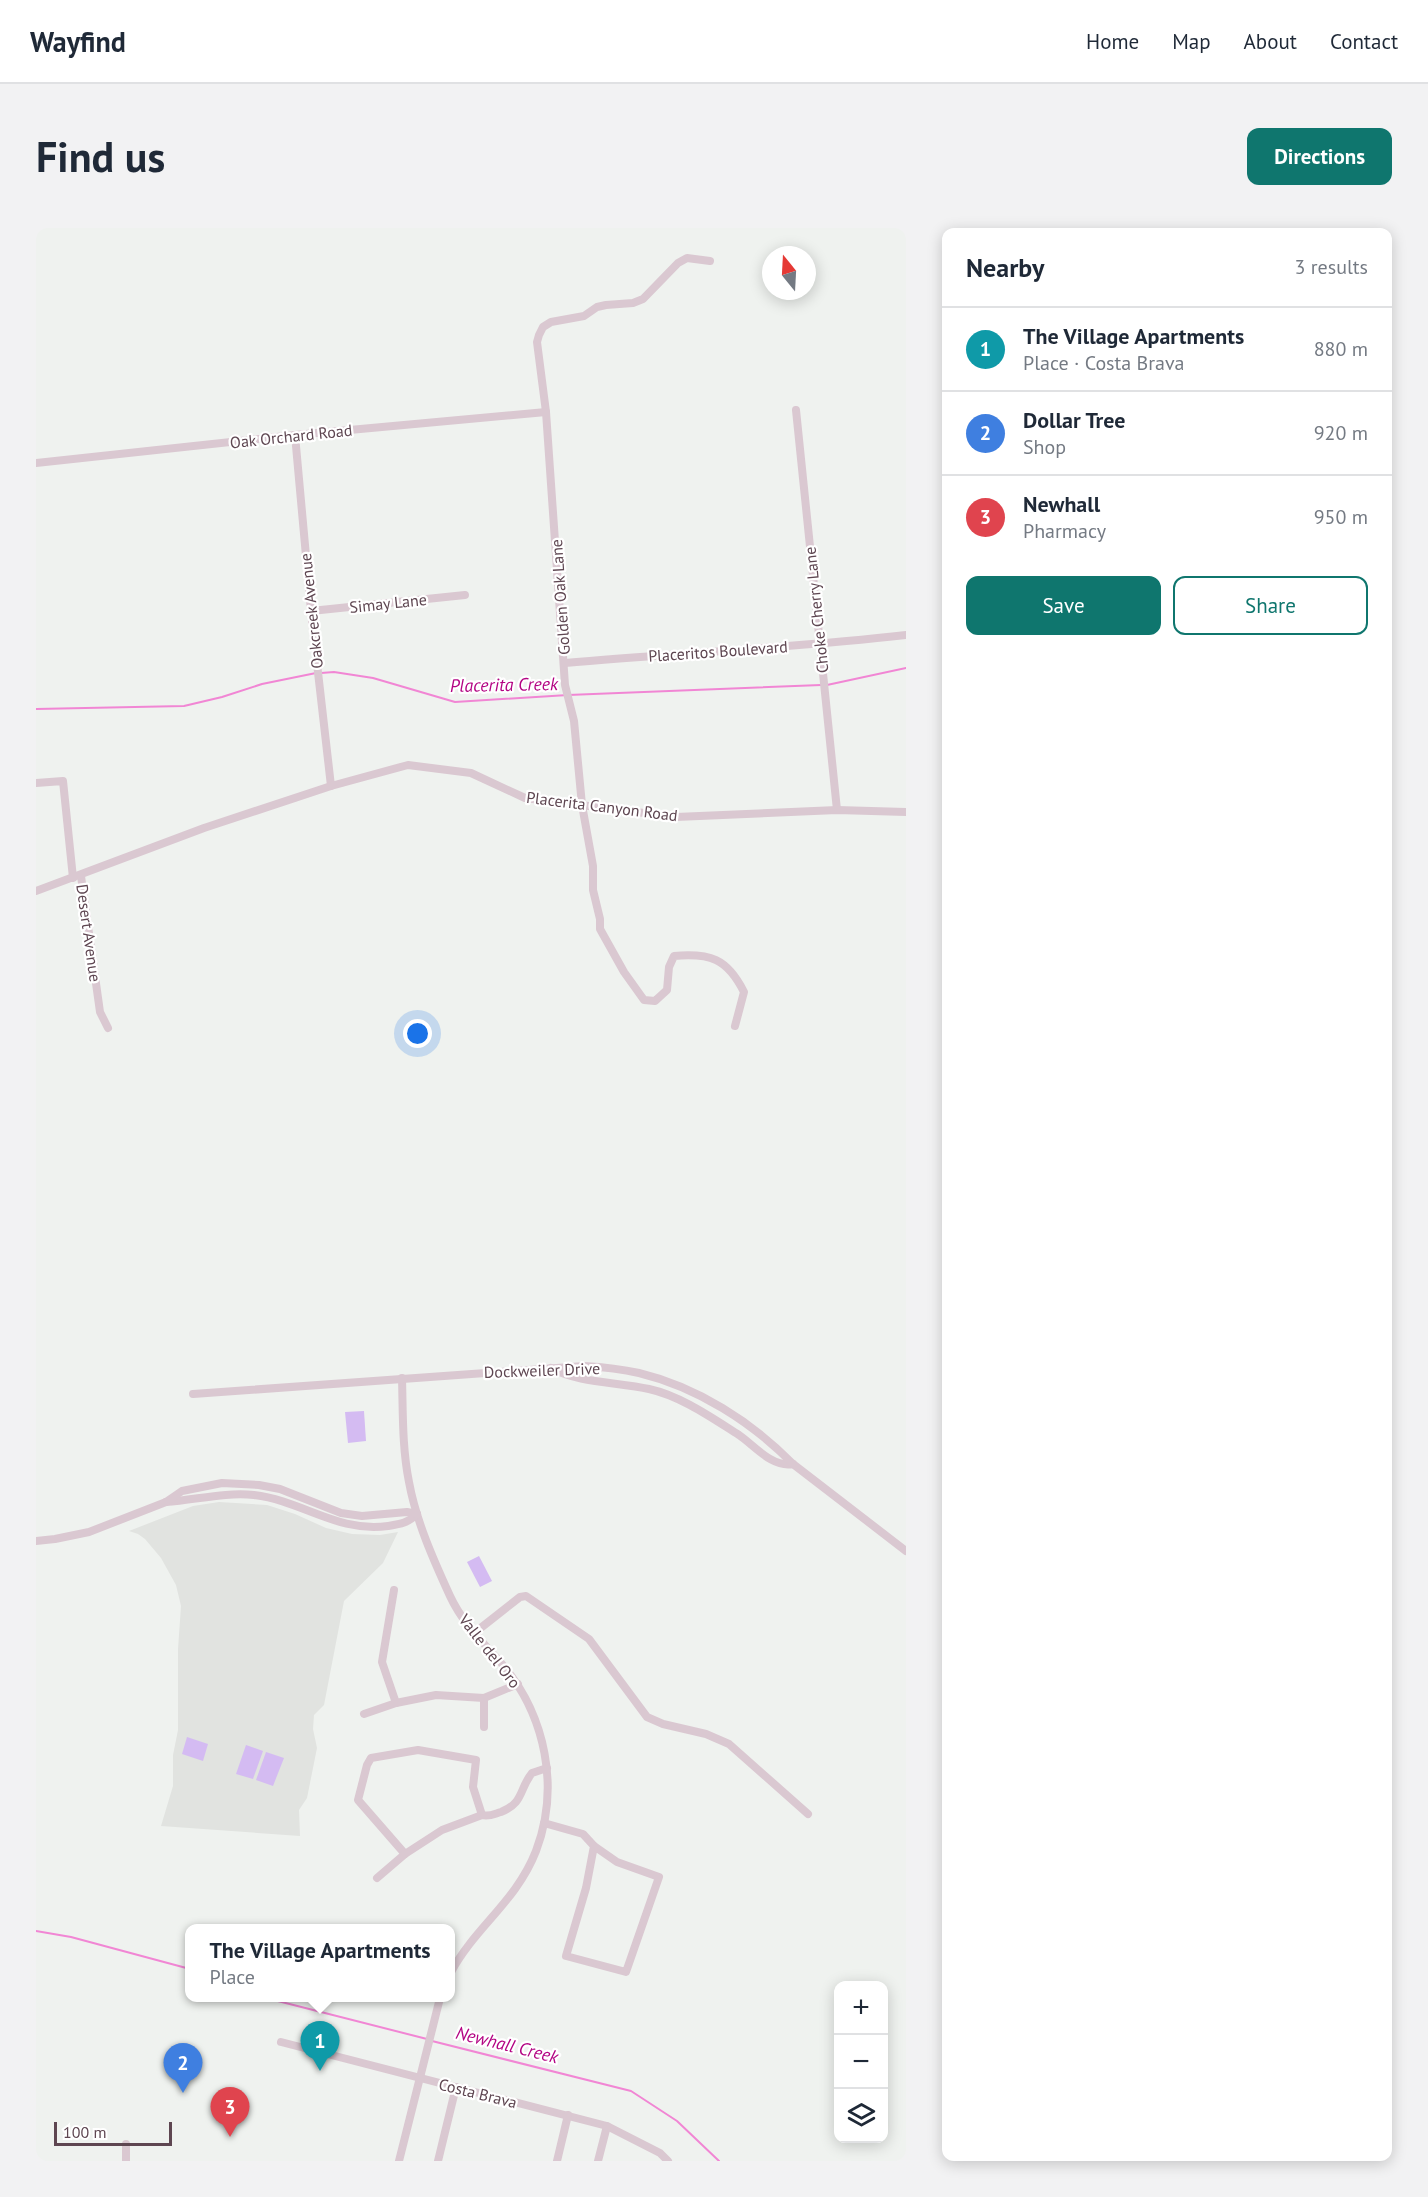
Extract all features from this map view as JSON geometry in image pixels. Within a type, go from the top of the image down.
[{"type":"street","name":"Golden Oak Lane","points":[[710,261],[687,258],[678,263],[643,299],[633,303],[606,305],[584,316],[564,319],[543,327],[537,342],[546,412],[566,685],[574,721],[582,805],[593,866],[593,890],[600,929],[644,1000],[656,1001],[667,990],[669,967],[674,956],[712,957],[733,973],[744,992],[735,1026]]},
{"type":"street","name":"Choke Cherry Lane","points":[[796,410],[837,810]]},
{"type":"street","name":"Oak Orchard Road","points":[[36,463],[295,435],[546,412]]},
{"type":"street","name":"Oakcreek Avenue","points":[[295,435],[311,611],[331,786]]},
{"type":"street","name":"Simay Lane","points":[[311,611],[465,595]]},
{"type":"street","name":"Placeritos Boulevard","points":[[565,663],[666,654],[820,645],[906,635]]},
{"type":"street","name":"Placerita Canyon Road","points":[[36,891],[204,828],[331,786],[408,765],[471,773],[525,798],[676,817],[837,810],[906,812]]},
{"type":"street","name":"Desert Avenue","points":[[36,783],[63,781],[100,1012],[108,1028]]},
{"type":"street","name":"Dockweiler Drive","points":[[193,1394],[550,1367],[584,1366],[640,1373],[677,1386],[736,1417],[780,1449],[793,1464],[906,1551]]},
{"type":"street","points":[[550,1367],[572,1377],[615,1382],[668,1395],[717,1421],[774,1462],[783,1466],[793,1464]]},
{"type":"street","name":"Valle del Oro","points":[[402,1378],[404,1446],[409,1483],[417,1514],[461,1617],[473,1634],[518,1684],[529,1704],[548,1768],[548,1794],[544,1823],[536,1850],[516,1890],[477,1933],[455,1965]]},
{"type":"street","points":[[36,1541],[89,1532],[166,1502],[182,1491],[203,1485],[242,1484],[280,1489],[341,1513],[362,1516],[407,1512],[417,1514]]},
{"type":"street","points":[[394,1590],[382,1662],[396,1703]]},
{"type":"street","points":[[473,1634],[520,1597],[526,1596],[589,1639],[647,1717],[663,1724],[706,1734],[729,1744],[808,1814]]},
{"type":"street","points":[[364,1714],[396,1703],[436,1695],[484,1698],[518,1684]]},
{"type":"street","points":[[484,1698],[484,1726]]},
{"type":"street","points":[[405,1854],[358,1800],[371,1758],[418,1750],[476,1760],[473,1787],[482,1815]]},
{"type":"street","points":[[377,1878],[405,1854],[442,1830],[482,1815],[488,1817],[511,1808],[518,1800],[532,1773],[548,1768]]},
{"type":"street","points":[[544,1823],[583,1834],[594,1846],[617,1862],[659,1877],[626,1972],[566,1956],[586,1888],[594,1846]]},
{"type":"street","points":[[399,2161],[439,2002]]},
{"type":"street","name":"Costa Brava","points":[[281,2042],[607,2126],[660,2153],[669,2161]]},
{"type":"street","points":[[438,2161],[456,2087]]},
{"type":"street","points":[[556,2161],[568,2115]]},
{"type":"street","points":[[598,2161],[607,2126]]},
{"type":"street","points":[[126,2144],[126,2161]]},
{"type":"shaded area","points":[[364,1411],[366,1441],[348,1443],[345,1412]]},
{"type":"shaded area","points":[[219,1502],[267,1505],[326,1528],[352,1534],[380,1535],[398,1532],[383,1563],[344,1601],[324,1705],[314,1715],[313,1729],[317,1748],[307,1798],[299,1810],[300,1836],[161,1826],[173,1786],[173,1755],[178,1730],[178,1649],[181,1606],[176,1585],[161,1558],[145,1539],[129,1531],[193,1506]]},
{"type":"shaded area","points":[[479,1556],[492,1581],[480,1587],[467,1562]]},
{"type":"shaded area","points":[[187,1737],[208,1744],[203,1761],[182,1754]]},
{"type":"shaded area","points":[[246,1745],[263,1751],[253,1779],[236,1774]]},
{"type":"shaded area","points":[[266,1752],[284,1758],[273,1786],[256,1780]]},
{"type":"waterway","name":"Placerita Creek","points":[[827,685],[906,668]]},
{"type":"waterway","name":"Placerita Creek","points":[[321,673],[334,672],[373,678],[455,702],[821,685]]},
{"type":"waterway","name":"Placerita Creek","points":[[36,709],[184,706],[262,684],[316,673]]},
{"type":"waterway","name":"Newhall Creek","points":[[36,1931],[71,1937],[185,1968]]},
{"type":"waterway","name":"Newhall Creek","points":[[282,2002],[427,2039]]},
{"type":"waterway","name":"Newhall Creek","points":[[432,2041],[631,2091],[677,2121],[719,2161]]},
{"type":"place","name":"The Village Apartments","points":[[320,2071]]},
{"type":"place","name":"Dollar Tree","points":[[183,2093]]},
{"type":"place","name":"Newhall","points":[[230,2137]]}]
